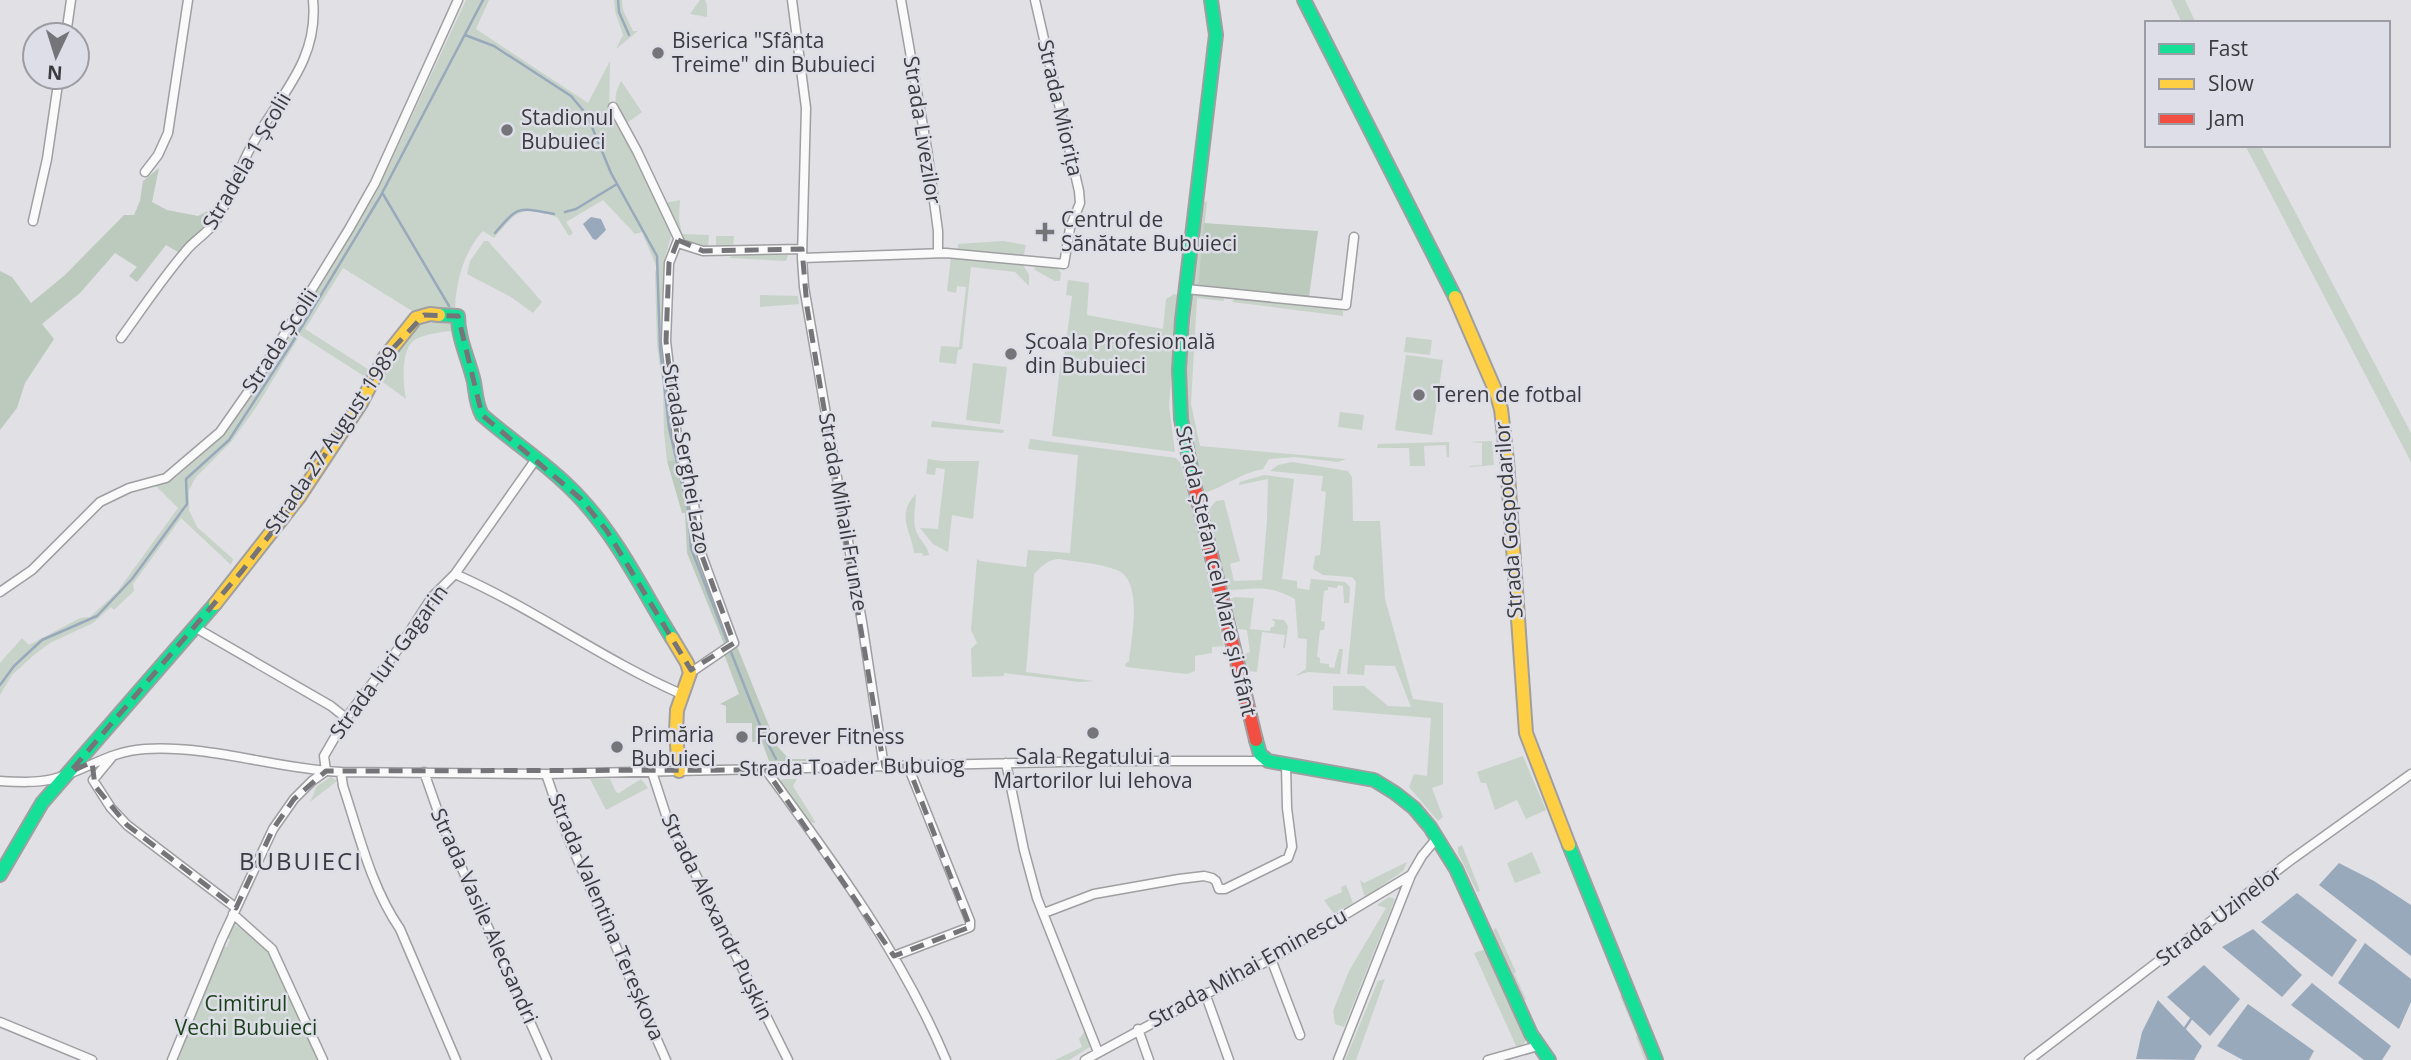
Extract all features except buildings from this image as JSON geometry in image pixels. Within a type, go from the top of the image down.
[{"type":"street","points":[[68,21],[71,0]]},
{"type":"street","points":[[145,172],[158,155],[167,133],[188,0]]},
{"type":"street","name":"Stradela 1 Școlii","points":[[121,338],[184,252],[204,235],[223,208],[253,143],[300,69],[311,36],[313,0]]},
{"type":"street","name":"Strada Școlii","points":[[0,592],[32,570],[100,502],[129,488],[166,478],[220,432],[255,382],[375,183],[458,0]]},
{"type":"street","name":"Strada Mihail Frunze","points":[[792,0],[806,108],[802,253],[807,307],[862,622],[884,767]]},
{"type":"street","name":"Strada Livezilor","points":[[901,0],[942,253]]},
{"type":"street","name":"Strada Miorița","points":[[942,253],[1059,265],[1066,262],[1070,228],[1080,203],[1079,191],[1035,0]]},
{"type":"street","name":"Strada Ștefan cel Mare și Sfânt","points":[[1211,0],[1216,35],[1186,289],[1179,393],[1180,424],[1257,746],[1260,754],[1268,761]]},
{"type":"street","name":"Strada Gospodarilor","points":[[1304,0],[1451,285],[1496,392],[1501,410],[1507,461],[1526,733],[1656,1060]]},
{"type":"street","points":[[33,221],[47,159],[58,91]]},
{"type":"street","points":[[613,107],[637,151],[678,240],[687,248],[703,251],[802,253],[942,253]]},
{"type":"street","points":[[1186,289],[1346,305],[1354,237]]},
{"type":"street","name":"Strada Serghei Lazo","points":[[678,240],[668,263],[666,341],[677,437],[694,504],[702,556],[734,643],[690,673]]},
{"type":"street","name":"Strada 27 August 1989","points":[[0,875],[42,803],[70,772],[86,749],[195,628],[299,497],[361,402],[385,357],[416,318],[430,314],[457,316],[474,383],[476,403],[482,415],[536,459]]},
{"type":"street","points":[[536,459],[564,482],[607,531],[687,663],[690,673],[679,694],[675,717],[679,771]]},
{"type":"street","name":"Strada Iuri Gagarin","points":[[326,771],[324,756],[346,718],[400,648],[432,597],[456,574],[536,459]]},
{"type":"street","points":[[456,574],[496,592],[626,667],[679,694]]},
{"type":"street","points":[[195,628],[331,706],[346,718]]},
{"type":"street","name":"Strada Toader Bubuiog","points":[[0,781],[37,782],[55,779],[114,755],[144,749],[200,751],[341,772],[546,774],[1183,760],[1268,761],[1359,777],[1389,787],[1411,805],[1437,838],[1458,873],[1538,1046],[1549,1060]]},
{"type":"street","points":[[114,755],[93,780],[111,808],[127,825],[235,911],[272,949],[323,1060]]},
{"type":"street","points":[[1006,763],[1037,898],[1098,1052]]},
{"type":"street","points":[[1044,913],[1094,894],[1192,877],[1212,878],[1219,889],[1225,889],[1288,858],[1292,854],[1292,847],[1287,808],[1286,765]]},
{"type":"street","points":[[894,956],[970,927],[970,921],[908,766]]},
{"type":"street","points":[[766,770],[911,983],[946,1060]]},
{"type":"street","points":[[172,1060],[235,911],[278,821],[294,799],[326,771]]},
{"type":"street","points":[[341,772],[343,786],[379,889],[389,913],[400,929],[456,1060]]},
{"type":"street","name":"Strada Vasile Alecsandri","points":[[424,772],[443,826],[547,1060]]},
{"type":"street","name":"Strada Alexandr Pușkin","points":[[652,772],[666,815],[788,1060]]},
{"type":"street","name":"Strada Valentina Tereșkova","points":[[546,774],[568,838],[666,1060]]},
{"type":"street","name":"Strada Uzinelor","points":[[2029,1060],[2291,860],[2411,774]]},
{"type":"street","points":[[1338,1060],[1411,875],[1437,838]]},
{"type":"street","name":"Strada Mihai Eminescu","points":[[1085,1060],[1271,959],[1411,875]]},
{"type":"street","points":[[1271,959],[1300,1035]]},
{"type":"street","points":[[1205,993],[1229,1060]]},
{"type":"street","points":[[0,1022],[92,1060]]},
{"type":"street","points":[[1138,1029],[1149,1060]]},
{"type":"street","points":[[1488,1060],[1538,1046]]},
{"type":"highlighted area","points":[[678,240],[703,251],[802,249],[807,307],[884,767],[908,766],[970,927],[894,956],[766,770],[326,771],[294,799],[273,829],[236,908],[127,825],[95,786],[92,762],[70,772],[242,571],[299,497],[385,357],[424,315],[458,316],[482,415],[581,499],[607,531],[691,670],[734,643],[702,556],[677,437],[666,341],[669,263]]},
{"type":"green space","points":[[466,0],[489,0],[476,29],[588,103],[610,61],[609,114],[632,149],[671,236],[664,261],[664,344],[679,459],[667,461],[663,388],[657,345],[657,268],[642,232],[635,234],[603,200],[566,222],[573,233],[569,236],[557,217],[535,211],[514,216],[494,238],[483,231],[465,259],[455,313],[417,314],[343,268],[305,329],[374,373],[370,380],[300,335],[257,406],[231,442],[196,477],[189,490],[189,510],[197,527],[233,559],[231,565],[181,518],[133,584],[134,591],[114,610],[111,607],[93,623],[50,643],[34,655],[12,675],[0,695],[0,663],[22,638],[29,645],[80,618],[90,617],[117,592],[178,508],[157,487],[149,484],[174,479],[214,444],[232,423],[292,332],[377,191]]},
{"type":"green space","points":[[614,0],[622,0],[623,10],[633,31],[638,31],[616,49],[623,35]]},
{"type":"green space","points":[[700,0],[705,0],[707,17],[690,14]]},
{"type":"green space","points":[[2171,0],[2185,0],[2195,21],[2181,21]]},
{"type":"green space","points":[[621,81],[642,112],[627,123],[616,103],[616,93]]},
{"type":"green space","points":[[2246,147],[2261,147],[2411,433],[2411,462]]},
{"type":"green space","points":[[159,168],[152,202],[167,210],[198,216],[215,207],[212,219],[180,253],[166,245],[137,282],[129,276],[137,267],[115,253],[80,293],[42,324],[54,339],[25,383],[17,408],[0,430],[0,271],[12,277],[31,303],[65,275],[124,215],[134,215],[140,201],[143,181]]},
{"type":"green space","points":[[680,200],[679,219],[682,234],[709,235],[708,249],[684,243],[665,203]]},
{"type":"green space","points":[[1201,201],[1207,202],[1198,286],[1191,285]]},
{"type":"green space","points":[[1204,223],[1318,231],[1309,297],[1198,286]]},
{"type":"green space","points":[[716,236],[734,236],[733,248],[716,249]]},
{"type":"green space","points":[[484,241],[488,241],[542,302],[533,313],[511,297],[467,274],[470,261]]},
{"type":"green space","points":[[1003,241],[1026,245],[1024,254],[1021,257],[958,251],[958,244]]},
{"type":"green space","points":[[789,253],[786,261],[730,258],[732,255]]},
{"type":"green space","points":[[951,257],[1022,263],[1029,275],[1029,286],[1015,272],[971,267],[962,349],[958,350],[956,364],[939,362],[941,346],[959,347],[966,287],[957,286],[956,293],[947,291]]},
{"type":"green space","points":[[1037,266],[1057,268],[1061,273],[1060,281],[1035,270]]},
{"type":"green space","points":[[1068,280],[1089,283],[1087,315],[1163,329],[1166,299],[1174,294],[1178,295],[1169,406],[1175,452],[1052,436],[1072,296],[1066,295]]},
{"type":"green space","points":[[1193,294],[1223,295],[1224,301],[1197,298],[1191,404],[1200,446],[1346,459],[1338,462],[1295,457],[1269,459],[1263,469],[1202,494],[1190,447],[1184,396]]},
{"type":"green space","points":[[760,295],[798,296],[799,304],[760,307]]},
{"type":"green space","points":[[1236,296],[1338,307],[1343,311],[1343,316],[1232,302]]},
{"type":"green space","points":[[443,319],[456,331],[420,337],[407,350],[404,376],[406,399],[380,380],[385,365],[418,321]]},
{"type":"green space","points":[[1406,337],[1432,340],[1430,355],[1404,352]]},
{"type":"green space","name":"Teren de fotbal","points":[[1406,355],[1443,360],[1432,435],[1395,430]]},
{"type":"green space","points":[[973,363],[1007,367],[1000,424],[966,420]]},
{"type":"green space","points":[[1340,412],[1364,415],[1362,430],[1338,427]]},
{"type":"green space","points":[[932,421],[1004,430],[1003,433],[931,427]]},
{"type":"green space","points":[[1030,439],[1176,458],[1181,464],[1224,646],[1212,647],[1212,653],[1195,656],[1195,671],[1187,674],[1126,667],[1125,664],[1129,661],[1134,611],[1131,586],[1125,576],[1117,570],[1103,566],[1058,559],[1047,562],[1034,574],[1026,672],[1094,681],[1080,682],[1004,673],[1004,676],[972,677],[971,649],[977,643],[971,630],[977,559],[1026,567],[1028,550],[1070,553],[1078,455],[1028,449]]},
{"type":"green space","points":[[1492,441],[1494,465],[1470,467],[1482,465],[1482,443],[1469,442]]},
{"type":"green space","points":[[1449,442],[1449,457],[1446,445],[1424,446],[1425,466],[1410,466],[1409,448],[1377,448],[1378,444]]},
{"type":"green space","points":[[679,459],[691,503],[699,555],[731,640],[724,644],[687,553],[685,513],[682,513],[667,461]]},
{"type":"green space","points":[[928,459],[979,461],[973,519],[952,515],[948,552],[933,544],[920,528],[938,529],[945,469],[936,468],[935,475],[926,474]]},
{"type":"green space","points":[[1292,462],[1348,471],[1352,477],[1353,521],[1380,521],[1385,599],[1413,699],[1443,703],[1443,784],[1432,788],[1443,817],[1438,821],[1409,787],[1414,774],[1427,776],[1431,718],[1333,710],[1333,686],[1364,686],[1388,706],[1411,707],[1395,666],[1365,665],[1364,675],[1347,674],[1356,582],[1352,577],[1323,575],[1313,569],[1315,556],[1320,555],[1326,492],[1321,491],[1323,476],[1270,471],[1278,465]]},
{"type":"green space","points":[[1264,475],[1294,479],[1282,579],[1297,581],[1297,588],[1309,590],[1311,579],[1345,582],[1350,587],[1349,603],[1344,603],[1343,586],[1328,587],[1328,590],[1324,591],[1321,621],[1325,622],[1324,630],[1320,630],[1317,657],[1320,658],[1320,663],[1334,668],[1339,649],[1343,649],[1340,674],[1308,672],[1295,676],[1306,669],[1307,639],[1298,638],[1295,599],[1269,589],[1227,590],[1209,509],[1216,501],[1224,500],[1240,561],[1230,564],[1234,581],[1262,580],[1268,479],[1239,485],[1240,482]]},
{"type":"green space","points":[[916,494],[915,526],[929,555],[923,556],[922,553],[914,553],[906,524],[907,509]]},
{"type":"green space","points":[[1234,597],[1254,598],[1250,629],[1270,631],[1275,622],[1271,619],[1284,620],[1288,626],[1285,648],[1285,635],[1262,632],[1257,672],[1247,671],[1243,655],[1250,652],[1247,630],[1238,629],[1230,600]]},
{"type":"green space","points":[[737,646],[777,746],[789,759],[806,761],[769,761],[762,742],[752,742],[752,723],[726,723],[726,706],[720,704],[739,694],[724,654]]},
{"type":"green space","points":[[1523,756],[1546,810],[1526,819],[1517,800],[1495,810],[1486,783],[1481,783],[1477,772]]},
{"type":"green space","points":[[331,777],[337,781],[310,802],[317,786]]},
{"type":"green space","points":[[590,779],[610,779],[619,793],[641,779],[648,788],[606,810]]},
{"type":"green space","points":[[797,779],[793,786],[816,823],[810,822],[780,781]]},
{"type":"green space","points":[[1462,845],[1480,891],[1477,892],[1458,853],[1458,847]]},
{"type":"green space","points":[[1532,852],[1541,873],[1515,883],[1507,863]]},
{"type":"green space","points":[[1407,862],[1403,871],[1367,896],[1364,895],[1360,880],[1364,883]]},
{"type":"green space","points":[[1346,885],[1353,903],[1334,914],[1324,900],[1342,892],[1341,887]]},
{"type":"green space","points":[[1389,897],[1395,899],[1344,1027],[1335,1024],[1333,1011],[1349,971],[1386,908],[1377,905]]},
{"type":"green space","name":"Cimitirul Vechi Bubuieci","points":[[234,924],[256,936],[268,949],[321,1060],[178,1060],[223,946],[227,947],[230,939],[226,937]]},
{"type":"green space","points":[[1496,928],[1516,972],[1514,973],[1526,999],[1524,1000],[1493,930]]},
{"type":"green space","points":[[1486,949],[1527,1038],[1524,1044],[1517,1048],[1474,953]]},
{"type":"green space","points":[[1385,979],[1356,1060],[1345,1060],[1378,981]]},
{"type":"green space","points":[[1625,994],[1651,1060],[1645,1060],[1620,996]]},
{"type":"green space","points":[[1085,1031],[1090,1047],[1069,1060],[1055,1060],[1082,1047],[1079,1039]]},
{"type":"water","points":[[591,217],[601,219],[606,230],[596,240],[583,224]]},
{"type":"water","points":[[2339,863],[2411,905],[2411,956],[2319,885]]},
{"type":"water","points":[[2297,893],[2357,940],[2332,977],[2261,922]]},
{"type":"water","points":[[2253,929],[2302,975],[2282,997],[2222,947]]},
{"type":"water","points":[[2365,943],[2411,979],[2411,1002],[2399,1029],[2338,983]]},
{"type":"water","points":[[2204,965],[2240,999],[2210,1036],[2167,997]]},
{"type":"water","points":[[2312,983],[2391,1046],[2382,1060],[2364,1060],[2291,1005]]},
{"type":"water","points":[[2158,1000],[2202,1046],[2194,1060],[2136,1059],[2142,1032]]},
{"type":"water","points":[[2248,1004],[2314,1051],[2309,1060],[2243,1060],[2217,1046]]},
{"type":"waterway","points":[[0,685],[14,666],[42,640],[97,616],[132,579],[187,504],[186,479],[229,440],[292,343],[380,197],[483,0]]},
{"type":"waterway","points":[[618,0],[619,12],[629,35]]},
{"type":"waterway","points":[[465,35],[494,46],[571,96],[587,115],[611,173],[657,256],[660,347],[669,428],[689,514],[691,548],[727,641]]},
{"type":"waterway","points":[[565,212],[576,209],[617,184]]},
{"type":"waterway","points":[[383,194],[449,306]]},
{"type":"waterway","points":[[495,233],[520,210],[554,214]]},
{"type":"waterway","points":[[731,652],[776,759]]},
{"type":"waterway","points":[[2185,1028],[2191,1019]]},
{"type":"traffic: fast","points":[[1195,488],[1181,419],[1179,370],[1182,320],[1216,35],[1211,0]]},
{"type":"traffic: fast","points":[[1304,0],[1455,297]]},
{"type":"traffic: fast","points":[[439,315],[458,316],[458,325],[482,415],[558,476],[581,499],[618,548],[672,638]]},
{"type":"traffic: fast","points":[[0,875],[42,803],[215,604]]},
{"type":"traffic: fast","points":[[1256,740],[1260,754],[1268,761],[1374,780],[1414,808],[1430,827],[1456,869],[1531,1034],[1549,1060]]},
{"type":"traffic: fast","points":[[1569,845],[1656,1060]]},
{"type":"traffic: slow","points":[[1455,297],[1501,409],[1526,733],[1569,845]]},
{"type":"traffic: slow","points":[[215,604],[299,497],[361,403],[385,357],[416,318],[430,314],[439,315]]},
{"type":"traffic: slow","points":[[672,638],[690,673],[677,710],[679,771]]},
{"type":"traffic: jam","points":[[1195,488],[1256,740]]},
{"type":"place","name":"Biserica \"Sfânta Treime\" din Bubuieci","points":[[658,53]]},
{"type":"place","name":"Stadionul Bubuieci","points":[[507,130]]},
{"type":"place","name":"Centrul de Sănătate Bubuieci","points":[[1045,232]]},
{"type":"place","name":"Școala Profesională din Bubuieci","points":[[1011,354]]},
{"type":"place","name":"Teren de fotbal","points":[[1419,395]]},
{"type":"place","name":"Sala Regatului a Martorilor lui Iehova","points":[[1093,733]]},
{"type":"place","name":"Forever Fitness","points":[[742,737]]},
{"type":"place","name":"Primăria Bubuieci","points":[[617,747]]},
{"type":"district","name":"BUBUIECI","points":[[301,862]]}]
